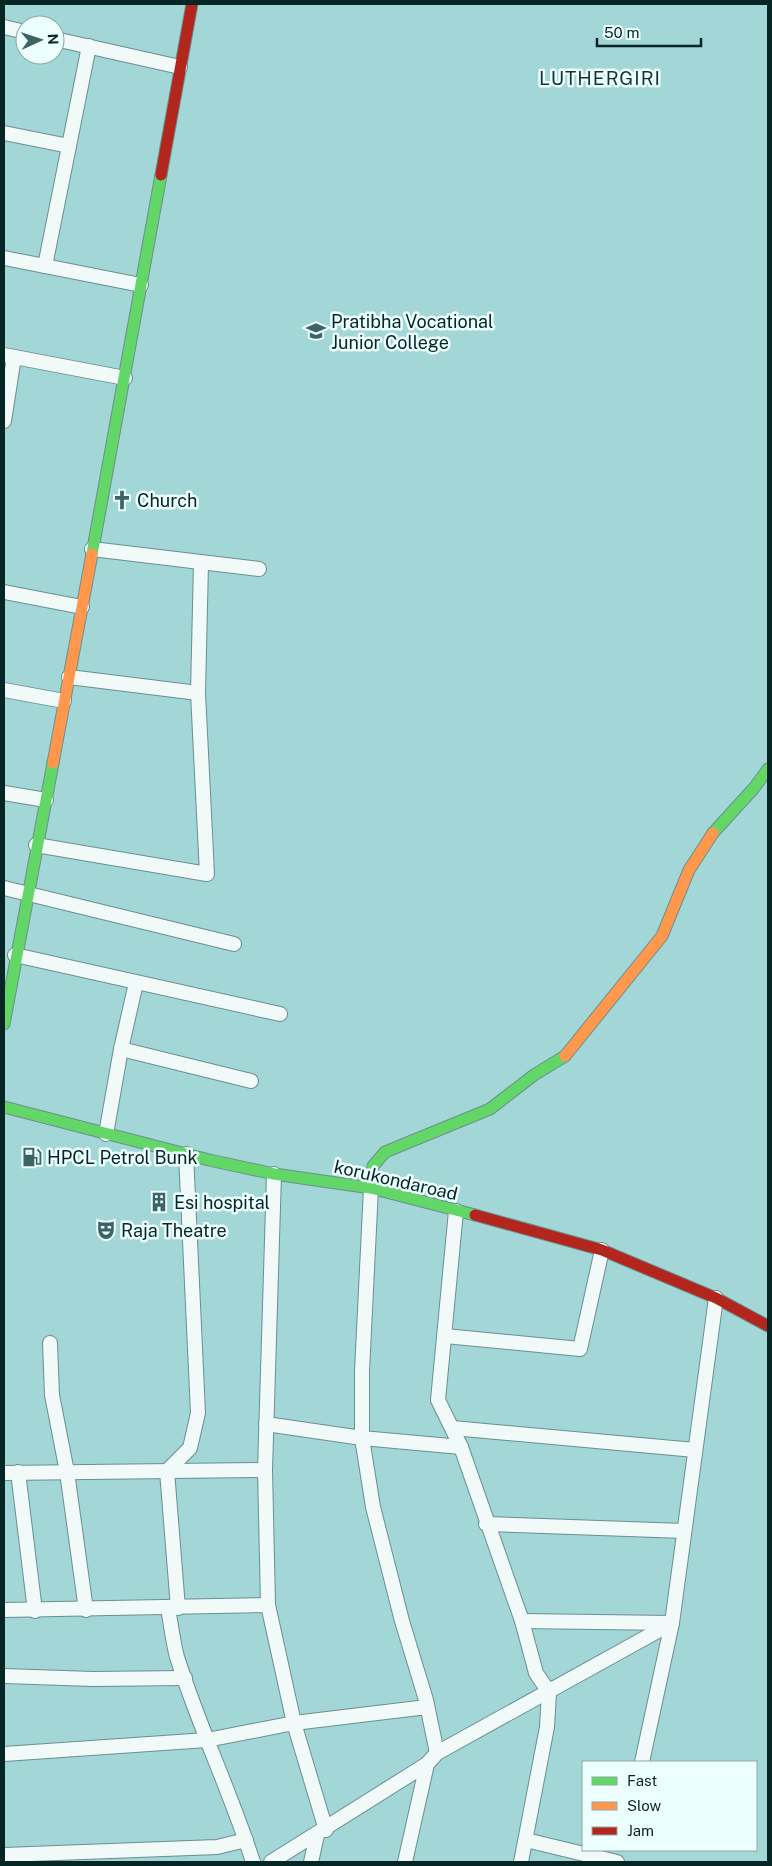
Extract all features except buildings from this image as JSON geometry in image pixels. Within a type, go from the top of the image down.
[{"type":"main road","points":[[4,1024],[8,980],[16,954],[46,800],[125,378],[192,4]]},
{"type":"main road","points":[[371,1188],[373,1166],[385,1152],[490,1109],[534,1075],[567,1055],[662,936],[689,870],[712,833],[768,770]]},
{"type":"main road","name":"korukondaroad","points":[[4,1107],[186,1154],[274,1174],[371,1188],[602,1250],[716,1298],[768,1326]]},
{"type":"street","points":[[65,41],[180,67]]},
{"type":"street","points":[[45,266],[89,46]]},
{"type":"street","points":[[4,133],[69,146]]},
{"type":"street","points":[[4,258],[141,285]]},
{"type":"street","points":[[4,422],[9,356],[125,378]]},
{"type":"street","points":[[92,549],[258,570]]},
{"type":"street","points":[[36,844],[207,874],[198,692],[201,562]]},
{"type":"street","points":[[4,592],[82,607]]},
{"type":"street","points":[[69,677],[198,692]]},
{"type":"street","points":[[4,690],[64,701]]},
{"type":"street","points":[[4,793],[46,800]]},
{"type":"street","points":[[4,888],[234,944]]},
{"type":"street","points":[[16,954],[136,983],[280,1014]]},
{"type":"street","points":[[106,1134],[120,1049],[136,983]]},
{"type":"street","points":[[120,1049],[251,1081]]},
{"type":"street","points":[[186,1154],[198,1413],[190,1448],[167,1471],[177,1656],[253,1862]]},
{"type":"street","points":[[274,1174],[265,1470],[268,1606],[294,1723],[322,1832],[311,1862]]},
{"type":"street","points":[[371,1188],[362,1371],[362,1438],[374,1507],[402,1621],[427,1707],[437,1753]]},
{"type":"street","points":[[456,1210],[438,1400],[461,1447],[486,1524],[522,1621],[536,1673],[548,1692],[547,1727],[526,1840],[520,1862]]},
{"type":"street","points":[[445,1336],[580,1349],[602,1250]]},
{"type":"street","points":[[642,1761],[672,1623],[716,1298]]},
{"type":"street","points":[[50,1343],[52,1395],[67,1472],[86,1610]]},
{"type":"street","points":[[266,1424],[362,1438],[461,1447]]},
{"type":"street","points":[[452,1428],[695,1450]]},
{"type":"street","points":[[35,1611],[11,1473],[265,1470]]},
{"type":"street","points":[[486,1524],[684,1531]]},
{"type":"street","points":[[4,1610],[268,1606]]},
{"type":"street","points":[[522,1621],[672,1623]]},
{"type":"street","points":[[271,1862],[322,1832],[428,1764],[437,1753],[672,1623]]},
{"type":"street","points":[[4,1676],[93,1679],[185,1678]]},
{"type":"street","points":[[4,1754],[207,1740],[294,1723],[427,1707]]},
{"type":"street","points":[[405,1862],[428,1764]]},
{"type":"street","points":[[4,1855],[217,1847],[246,1840]]},
{"type":"street","points":[[526,1840],[618,1862]]},
{"type":"traffic: fast","points":[[92,554],[161,175]]},
{"type":"traffic: fast","points":[[4,1024],[53,763]]},
{"type":"traffic: fast","points":[[713,833],[754,788],[768,769]]},
{"type":"traffic: fast","points":[[371,1188],[373,1166],[385,1152],[490,1109],[534,1075],[565,1056]]},
{"type":"traffic: fast","points":[[4,1107],[209,1160],[274,1174],[371,1188],[475,1215]]},
{"type":"traffic: slow","points":[[53,763],[92,554]]},
{"type":"traffic: slow","points":[[565,1056],[662,936],[689,870],[713,833]]},
{"type":"traffic: jam","points":[[161,175],[192,4]]},
{"type":"traffic: jam","points":[[475,1215],[602,1250],[716,1298],[768,1326]]},
{"type":"place","name":"Pratibha Vocational Junior College","points":[[316,331]]},
{"type":"place","name":"Church","points":[[122,500]]},
{"type":"place","name":"HPCL Petrol Bunk","points":[[32,1157]]},
{"type":"place","name":"Esi hospital","points":[[159,1202]]},
{"type":"place","name":"Raja Theatre","points":[[106,1230]]},
{"type":"district","name":"LUTHERGIRI","points":[[600,78]]}]
